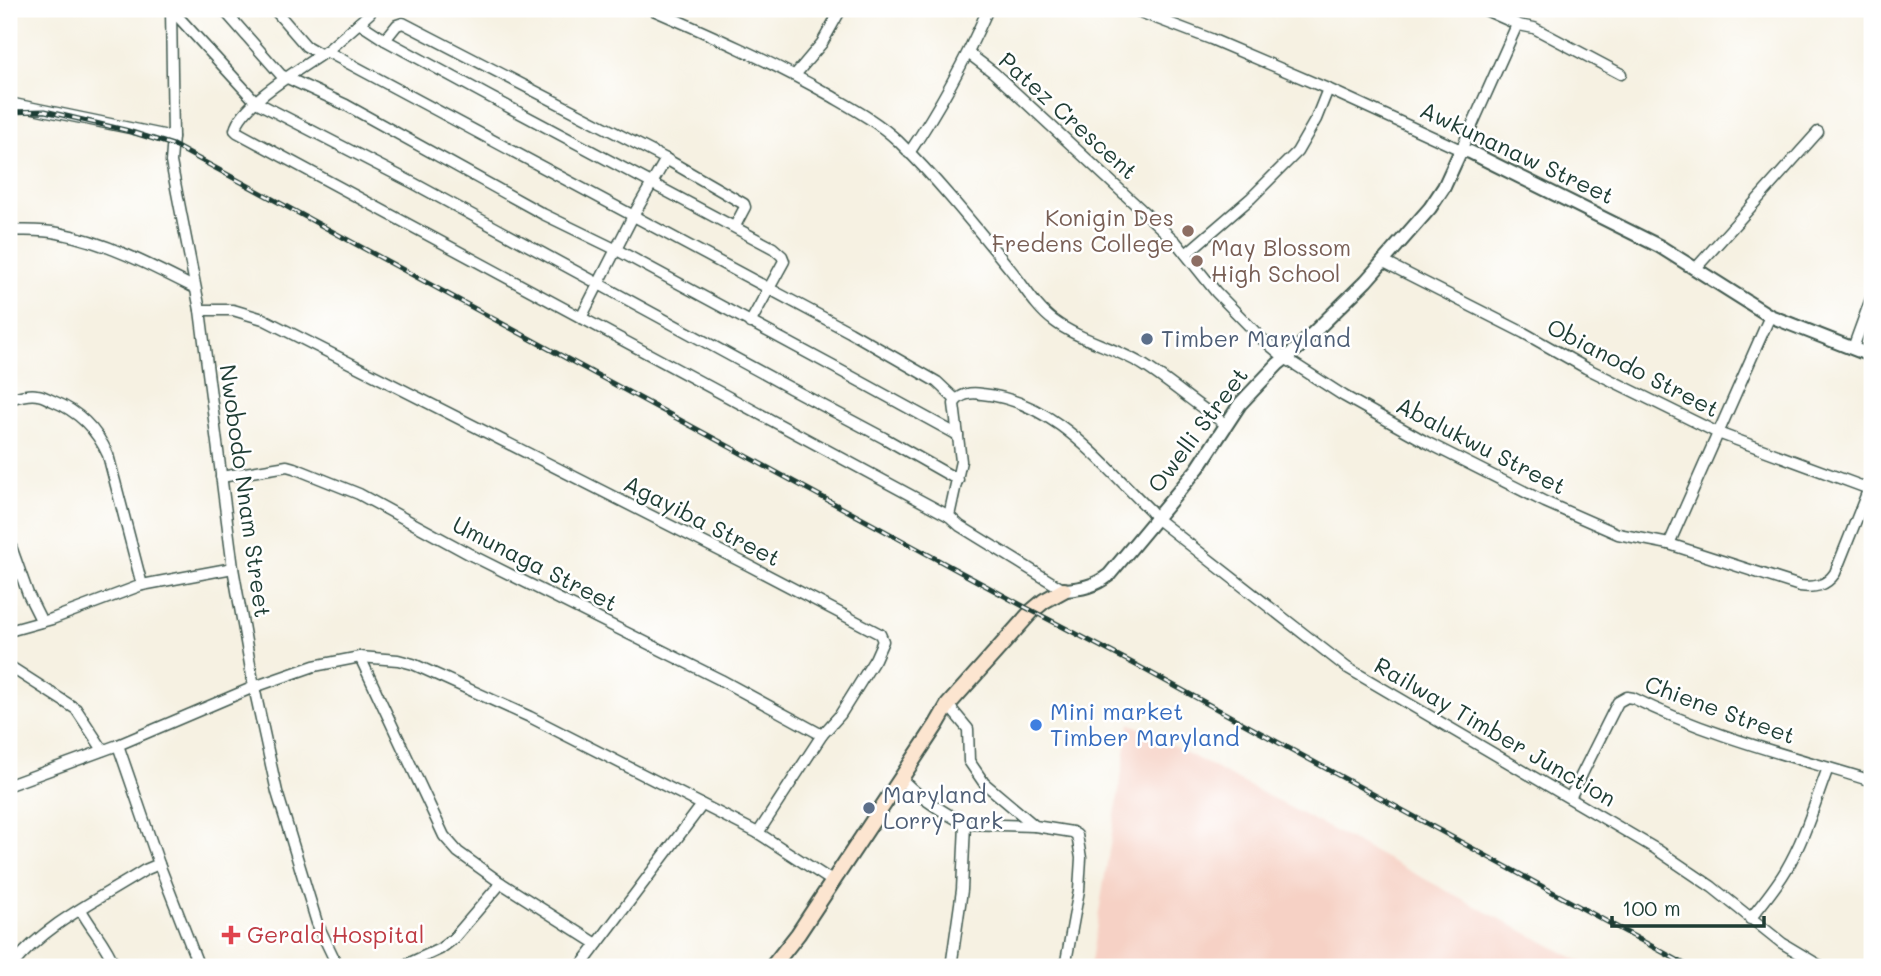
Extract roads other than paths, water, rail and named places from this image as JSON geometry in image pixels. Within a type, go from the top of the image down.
[{"type":"main road","points":[[772,967],[797,934],[947,705],[1032,611],[1064,590]]},
{"type":"street","points":[[171,9],[256,102],[415,184],[958,480]]},
{"type":"street","name":"Nwobodo Nnam Street","points":[[171,9],[171,162],[200,310],[233,568],[254,687],[277,792],[317,923],[338,967]]},
{"type":"street","points":[[223,9],[285,77],[346,105],[543,214],[617,250],[958,435]]},
{"type":"street","points":[[274,9],[306,46],[633,216],[937,382],[956,400],[954,409],[961,461],[949,516]]},
{"type":"street","points":[[651,9],[754,54],[869,118],[909,153],[977,229],[1053,321],[1070,331],[1113,348],[1144,366],[1227,424]]},
{"type":"street","points":[[795,75],[822,43],[841,9]]},
{"type":"street","points":[[909,153],[936,113],[988,9]]},
{"type":"street","name":"Awkunanaw Street","points":[[1132,9],[1211,39],[1470,152],[1612,222],[1696,268],[1770,316],[1872,356]]},
{"type":"street","points":[[1483,9],[1519,25],[1534,28],[1621,75]]},
{"type":"street","points":[[370,13],[323,53],[285,77],[256,102],[238,122],[237,132],[949,516],[960,526],[1064,590]]},
{"type":"street","points":[[359,23],[385,40],[773,247],[784,261],[750,323]]},
{"type":"street","points":[[385,40],[397,24],[403,23],[666,159],[744,204],[735,226]]},
{"type":"street","points":[[1461,150],[1519,25]]},
{"type":"street","name":"Patez Crescent","points":[[968,53],[1003,81],[1136,204],[1186,254],[1216,292],[1261,338],[1285,358]]},
{"type":"street","points":[[1186,254],[1251,198],[1297,152],[1316,119],[1328,89]]},
{"type":"street","points":[[9,103],[173,137]]},
{"type":"street","points":[[1696,268],[1818,132]]},
{"type":"street","name":"Owelli Street","points":[[1064,590],[1091,586],[1109,576],[1198,468],[1248,394],[1384,262],[1430,208],[1444,187],[1461,150]]},
{"type":"street","points":[[581,318],[633,216],[666,159]]},
{"type":"street","points":[[9,230],[60,234],[107,247],[149,264],[195,288]]},
{"type":"street","name":"Obianodo Street","points":[[1384,262],[1524,333],[1586,368],[1718,433],[1870,489]]},
{"type":"street","points":[[1853,348],[1872,296]]},
{"type":"street","name":"Agayiba Street","points":[[200,310],[233,310],[263,319],[295,334],[880,634],[883,641],[875,659],[840,715],[822,735],[758,833]]},
{"type":"street","points":[[1670,544],[1770,316]]},
{"type":"street","name":"Abalukwu Street","points":[[1285,358],[1344,396],[1426,442],[1545,502],[1618,534],[1670,544],[1800,586],[1818,586],[1830,580],[1870,489]]},
{"type":"street","name":"Railway Timber Junction","points":[[956,400],[963,395],[974,393],[1010,398],[1031,407],[1076,437],[1157,519],[1346,667],[1656,849],[1712,887],[1782,943],[1822,967]]},
{"type":"street","points":[[9,400],[37,394],[66,407],[79,416],[104,445],[142,585]]},
{"type":"street","name":"Umunaga Street","points":[[221,477],[287,466],[359,494],[473,556],[721,680],[822,735]]},
{"type":"street","points":[[9,541],[28,594],[42,622]]},
{"type":"street","points":[[9,631],[42,622],[142,585],[233,568]]},
{"type":"street","points":[[360,657],[444,836],[458,852],[500,883],[597,944]]},
{"type":"street","points":[[9,785],[118,745],[254,687],[314,666],[360,657],[398,660],[413,664],[530,717],[758,833],[832,881]]},
{"type":"street","points":[[9,666],[76,709],[103,750]]},
{"type":"street","name":"Chiene Street","points":[[1570,798],[1618,702],[1627,697],[1703,729],[1872,781]]},
{"type":"street","points":[[947,705],[968,729],[969,761],[984,783],[1035,826]]},
{"type":"street","points":[[118,745],[159,864],[199,967]]},
{"type":"street","points":[[1750,919],[1776,886],[1793,858],[1828,768]]},
{"type":"street","points":[[901,778],[923,797],[965,824],[1035,826],[1077,835],[1082,858],[1065,967]]},
{"type":"street","points":[[580,967],[702,805]]},
{"type":"street","points":[[951,967],[963,880],[965,824]]},
{"type":"street","points":[[11,967],[46,931],[159,864]]},
{"type":"street","points":[[401,967],[440,949],[453,939],[500,883]]},
{"type":"street","points":[[80,910],[108,948],[115,967]]},
{"type":"railway","points":[[9,112],[45,111],[125,130],[173,145],[1690,967]]},
{"type":"place","name":"Konigin Des Fredens College","points":[[1188,231]]},
{"type":"place","name":"May Blossom High School","points":[[1197,261]]},
{"type":"place","name":"Timber Maryland","points":[[1147,339]]},
{"type":"place","name":"Mini market Timber Maryland","points":[[1036,725]]},
{"type":"place","name":"Maryland Lorry Park","points":[[869,808]]},
{"type":"place","name":"Gerald Hospital","points":[[231,935]]}]
